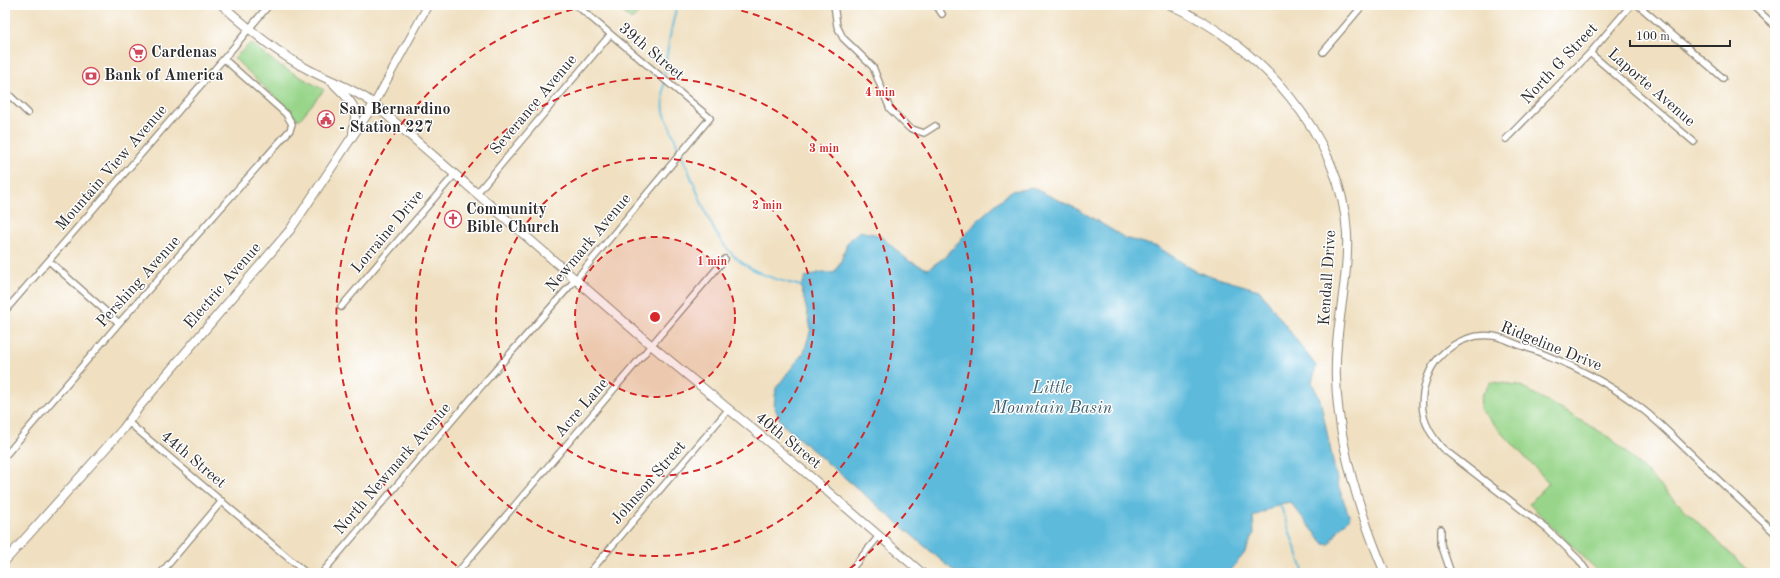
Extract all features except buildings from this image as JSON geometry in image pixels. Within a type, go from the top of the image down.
[{"type":"main road","points":[[222,5],[249,29]]},
{"type":"main road","name":"Kendall Drive","points":[[1170,5],[1215,29],[1257,62],[1275,80],[1291,99],[1316,136],[1335,175],[1341,193],[1347,235],[1345,275],[1336,354],[1336,382],[1340,425],[1350,470],[1383,572]]},
{"type":"main road","name":"40th Street","points":[[249,29],[289,58],[331,81],[365,97],[374,104],[652,346],[804,472],[922,573]]},
{"type":"main road","points":[[331,81],[355,109],[356,118],[352,139]]},
{"type":"main road","name":"Electric Avenue","points":[[5,561],[128,422],[290,230],[374,104]]},
{"type":"street","name":"Mountain View Avenue","points":[[6,308],[49,261],[269,5]]},
{"type":"street","name":"Electric Avenue","points":[[374,104],[428,5]]},
{"type":"street","name":"39th Street","points":[[576,5],[710,118]]},
{"type":"street","points":[[834,5],[837,26],[843,38],[873,67],[890,109],[903,123],[914,131],[924,133],[934,126]]},
{"type":"street","points":[[936,5],[942,14]]},
{"type":"street","points":[[1322,52],[1363,5]]},
{"type":"street","name":"North G Street","points":[[1506,139],[1590,53],[1631,5]]},
{"type":"street","points":[[1638,5],[1723,78]]},
{"type":"street","points":[[1752,5],[1775,26]]},
{"type":"street","name":"Severance Avenue","points":[[477,193],[610,35]]},
{"type":"street","name":"Laporte Avenue","points":[[1590,53],[1694,142]]},
{"type":"street","name":"Pershing Avenue","points":[[5,456],[119,323],[287,136],[292,124],[286,114],[224,59]]},
{"type":"street","points":[[5,91],[28,113]]},
{"type":"street","name":"Newmark Avenue","points":[[485,382],[576,279],[710,118]]},
{"type":"street","name":"Lorraine Drive","points":[[341,307],[455,174]]},
{"type":"street","name":"Acre Lane","points":[[457,573],[725,259]]},
{"type":"street","points":[[49,261],[119,323]]},
{"type":"street","name":"Ridgeline Drive","points":[[1588,573],[1579,560],[1547,529],[1442,448],[1431,434],[1424,419],[1422,404],[1424,389],[1430,370],[1441,355],[1465,338],[1493,336],[1570,365],[1606,383],[1643,409],[1775,533]]},
{"type":"street","name":"North Newmark Avenue","points":[[322,573],[485,382]]},
{"type":"street","name":"Johnson Street","points":[[589,573],[728,410]]},
{"type":"street","name":"44th Street","points":[[128,422],[306,573]]},
{"type":"street","points":[[160,573],[222,502]]},
{"type":"street","points":[[1441,529],[1441,544],[1451,573]]},
{"type":"street","points":[[848,573],[879,536]]},
{"type":"green space","points":[[629,5],[645,5],[632,20],[623,13]]},
{"type":"green space","points":[[251,43],[277,64],[324,90],[299,120],[234,58]]},
{"type":"green space","points":[[1491,382],[1519,385],[1611,438],[1747,570],[1747,573],[1600,573],[1529,504],[1549,483],[1480,409],[1481,396]]},
{"type":"water","name":"Little Mountain Basin","points":[[1033,188],[1079,210],[1125,238],[1158,247],[1197,272],[1259,290],[1316,366],[1312,383],[1320,399],[1338,485],[1350,518],[1339,529],[1329,545],[1324,544],[1290,502],[1280,504],[1253,517],[1254,534],[1244,554],[1228,573],[956,573],[782,424],[774,406],[776,388],[804,352],[811,329],[801,286],[806,277],[822,272],[834,273],[841,261],[847,243],[859,231],[879,235],[909,261],[928,269],[945,257],[981,217],[1011,191]]},
{"type":"waterway","points":[[677,5],[666,58],[663,99],[664,112],[704,209],[714,230],[727,249],[742,263],[766,276],[801,286]]},
{"type":"waterway","points":[[1280,504],[1304,573]]},
{"type":"place","name":"Cardenas","points":[[138,53]]},
{"type":"place","name":"Bank of America","points":[[91,76]]},
{"type":"place","name":"San Bernardino - Station 227","points":[[326,119]]},
{"type":"place","name":"Community Bible Church","points":[[453,219]]}]
